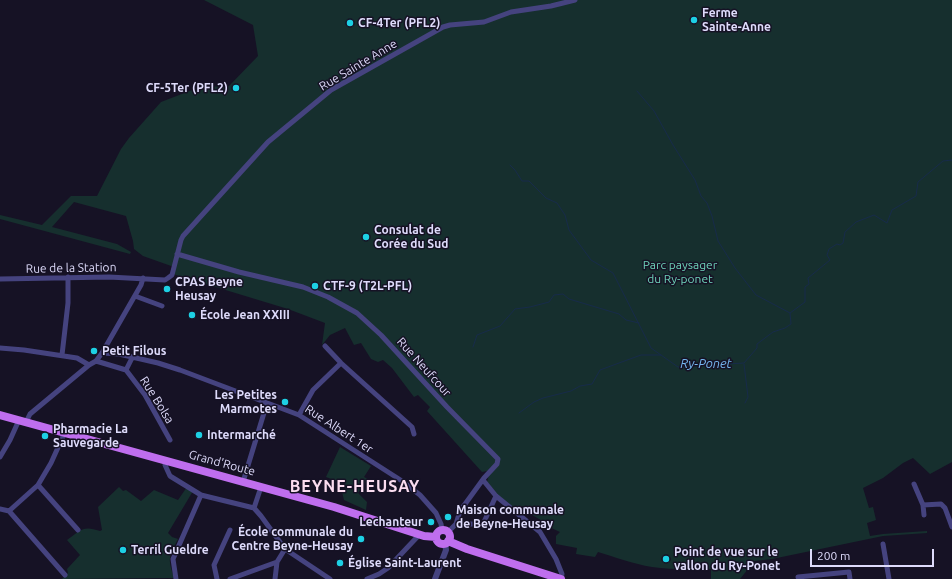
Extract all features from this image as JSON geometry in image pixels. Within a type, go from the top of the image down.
[{"type":"main road","name":"Grand'Route","points":[[0,415],[261,486],[334,507],[427,537],[436,537],[438,532],[448,540]]},
{"type":"main road","points":[[448,540],[561,579]]},
{"type":"street","name":"Rue Sainte Anne","points":[[174,267],[183,236],[268,142],[331,90],[443,27],[484,22],[511,12],[551,6],[574,0]]},
{"type":"street","name":"Rue Neufcour","points":[[177,254],[239,272],[302,287],[328,297],[357,312],[368,322],[404,359],[457,418],[496,455],[498,459],[498,463],[486,474],[460,511],[456,524]]},
{"type":"street","name":"Rue de la Station","points":[[0,279],[68,277],[143,278],[165,280],[172,275],[174,267]]},
{"type":"street","points":[[62,355],[68,303],[68,277]]},
{"type":"street","points":[[0,457],[22,421],[89,365],[96,361],[102,354],[141,285],[143,278]]},
{"type":"street","points":[[135,296],[162,306]]},
{"type":"street","points":[[107,344],[113,354]]},
{"type":"street","points":[[324,346],[412,427],[414,434]]},
{"type":"street","points":[[0,348],[62,355],[77,358],[89,365]]},
{"type":"street","name":"Rue Albert 1er","points":[[102,354],[113,354],[158,363],[299,415],[402,481],[420,495],[436,513],[448,540]]},
{"type":"street","points":[[96,361],[126,370],[132,358]]},
{"type":"street","points":[[299,415],[313,390],[341,363]]},
{"type":"street","name":"Rue Bolsa","points":[[126,370],[145,395],[170,440]]},
{"type":"street","points":[[243,482],[267,403]]},
{"type":"street","points":[[9,511],[38,485],[51,463],[65,432]]},
{"type":"street","points":[[166,460],[165,465],[170,476],[201,495],[254,508],[285,549],[330,579]]},
{"type":"street","points":[[483,480],[496,496],[540,532],[556,559],[562,574],[561,579]]},
{"type":"street","points":[[914,484],[923,505],[924,514]]},
{"type":"street","points":[[38,485],[78,530]]},
{"type":"street","points":[[254,508],[261,486]]},
{"type":"street","points":[[176,579],[173,559],[201,495]]},
{"type":"street","points":[[435,579],[448,540],[456,524],[483,524],[496,496]]},
{"type":"street","points":[[923,505],[941,504],[945,508],[952,527]]},
{"type":"street","points":[[0,508],[9,511],[65,575]]},
{"type":"street","points":[[217,579],[214,565],[230,530]]},
{"type":"street","points":[[367,579],[388,568],[420,534]]},
{"type":"street","points":[[883,544],[889,579]]},
{"type":"street","points":[[275,579],[277,562],[285,549]]},
{"type":"street","points":[[230,579],[277,562]]},
{"type":"street","points":[[798,577],[849,572],[850,579]]},
{"type":"green space","name":"Parc paysager du Ry-ponet","points":[[204,0],[952,0],[952,462],[930,474],[913,458],[903,463],[883,478],[863,488],[869,508],[873,507],[876,520],[867,523],[870,536],[927,531],[927,533],[883,536],[772,559],[746,562],[745,569],[748,569],[740,579],[711,579],[711,569],[659,568],[638,564],[598,552],[595,557],[576,554],[577,548],[556,544],[556,536],[560,532],[545,525],[546,523],[527,512],[522,515],[499,496],[487,482],[491,467],[487,471],[482,472],[427,411],[430,407],[418,395],[414,397],[392,368],[383,360],[378,362],[371,359],[361,343],[354,345],[345,328],[330,335],[322,345],[325,323],[288,309],[173,274],[174,267],[143,256],[134,249],[126,216],[74,202],[52,227],[117,244],[131,252],[130,254],[0,219],[0,215],[42,225],[71,196],[97,196],[121,149],[161,102],[200,87],[229,86],[258,56],[253,25]]},
{"type":"green space","points":[[340,447],[371,466],[364,477],[368,479],[358,493],[367,502],[366,510],[344,500],[342,492],[345,484],[326,477]]},
{"type":"green space","points":[[119,487],[123,491],[126,490],[141,501],[154,490],[178,500],[187,487],[193,491],[168,533],[172,537],[178,539],[172,550],[170,558],[174,578],[62,579],[68,573],[67,569],[80,555],[67,540],[82,530],[90,528],[100,531],[102,530],[98,507]]},
{"type":"waterway","points":[[637,91],[654,111],[695,180],[701,196],[707,203],[712,216],[718,241],[735,268],[756,295],[790,313]]},
{"type":"waterway","name":"Ry-Ponet","points":[[510,165],[522,181],[529,181],[546,198],[557,203],[565,215],[569,230],[591,260],[613,273],[651,348],[678,367],[744,363],[757,348],[757,344],[773,332],[785,328],[791,324],[790,313],[805,302],[805,287],[809,284],[808,278],[830,260],[827,255],[829,249],[837,244],[840,245],[843,243],[845,232],[856,222],[874,215],[887,223],[892,210],[916,196],[918,182],[943,161],[952,160]]},
{"type":"waterway","points":[[473,347],[477,335],[500,326],[515,309],[549,302],[554,295],[563,294],[569,299],[619,314],[626,320],[639,323]]},
{"type":"waterway","points":[[519,413],[534,402],[543,398],[571,391],[580,386],[592,384],[600,370],[641,355],[661,355]]},
{"type":"waterway","points":[[744,364],[748,397],[745,403]]},
{"type":"place","name":"Ferme Sainte-Anne","points":[[694,20]]},
{"type":"place","name":"CF-4Ter (PFL2)","points":[[350,23]]},
{"type":"place","name":"CF-5Ter (PFL2)","points":[[236,88]]},
{"type":"place","name":"Consulat de Corée du Sud","points":[[366,237]]},
{"type":"place","name":"CTF-9 (T2L-PFL)","points":[[315,286]]},
{"type":"place","name":"CPAS Beyne Heusay","points":[[167,289]]},
{"type":"place","name":"École Jean XXIII","points":[[192,315]]},
{"type":"place","name":"Petit Filous","points":[[94,351]]},
{"type":"place","name":"Les Petites Marmotes","points":[[285,402]]},
{"type":"place","name":"Intermarché","points":[[199,435]]},
{"type":"place","name":"Pharmacie La Sauvegarde","points":[[45,436]]},
{"type":"place","name":"Maison communale de Beyne-Heusay","points":[[448,517]]},
{"type":"place","name":"Lechanteur","points":[[431,522]]},
{"type":"place","name":"École communale du Centre Beyne-Heusay","points":[[361,539]]},
{"type":"place","name":"Terril Gueldre","points":[[123,550]]},
{"type":"place","name":"Point de vue sur le vallon du Ry-Ponet","points":[[666,559]]},
{"type":"place","name":"Église Saint-Laurent","points":[[340,563]]},
{"type":"district","name":"BEYNE-HEUSAY","points":[[355,487]]}]
